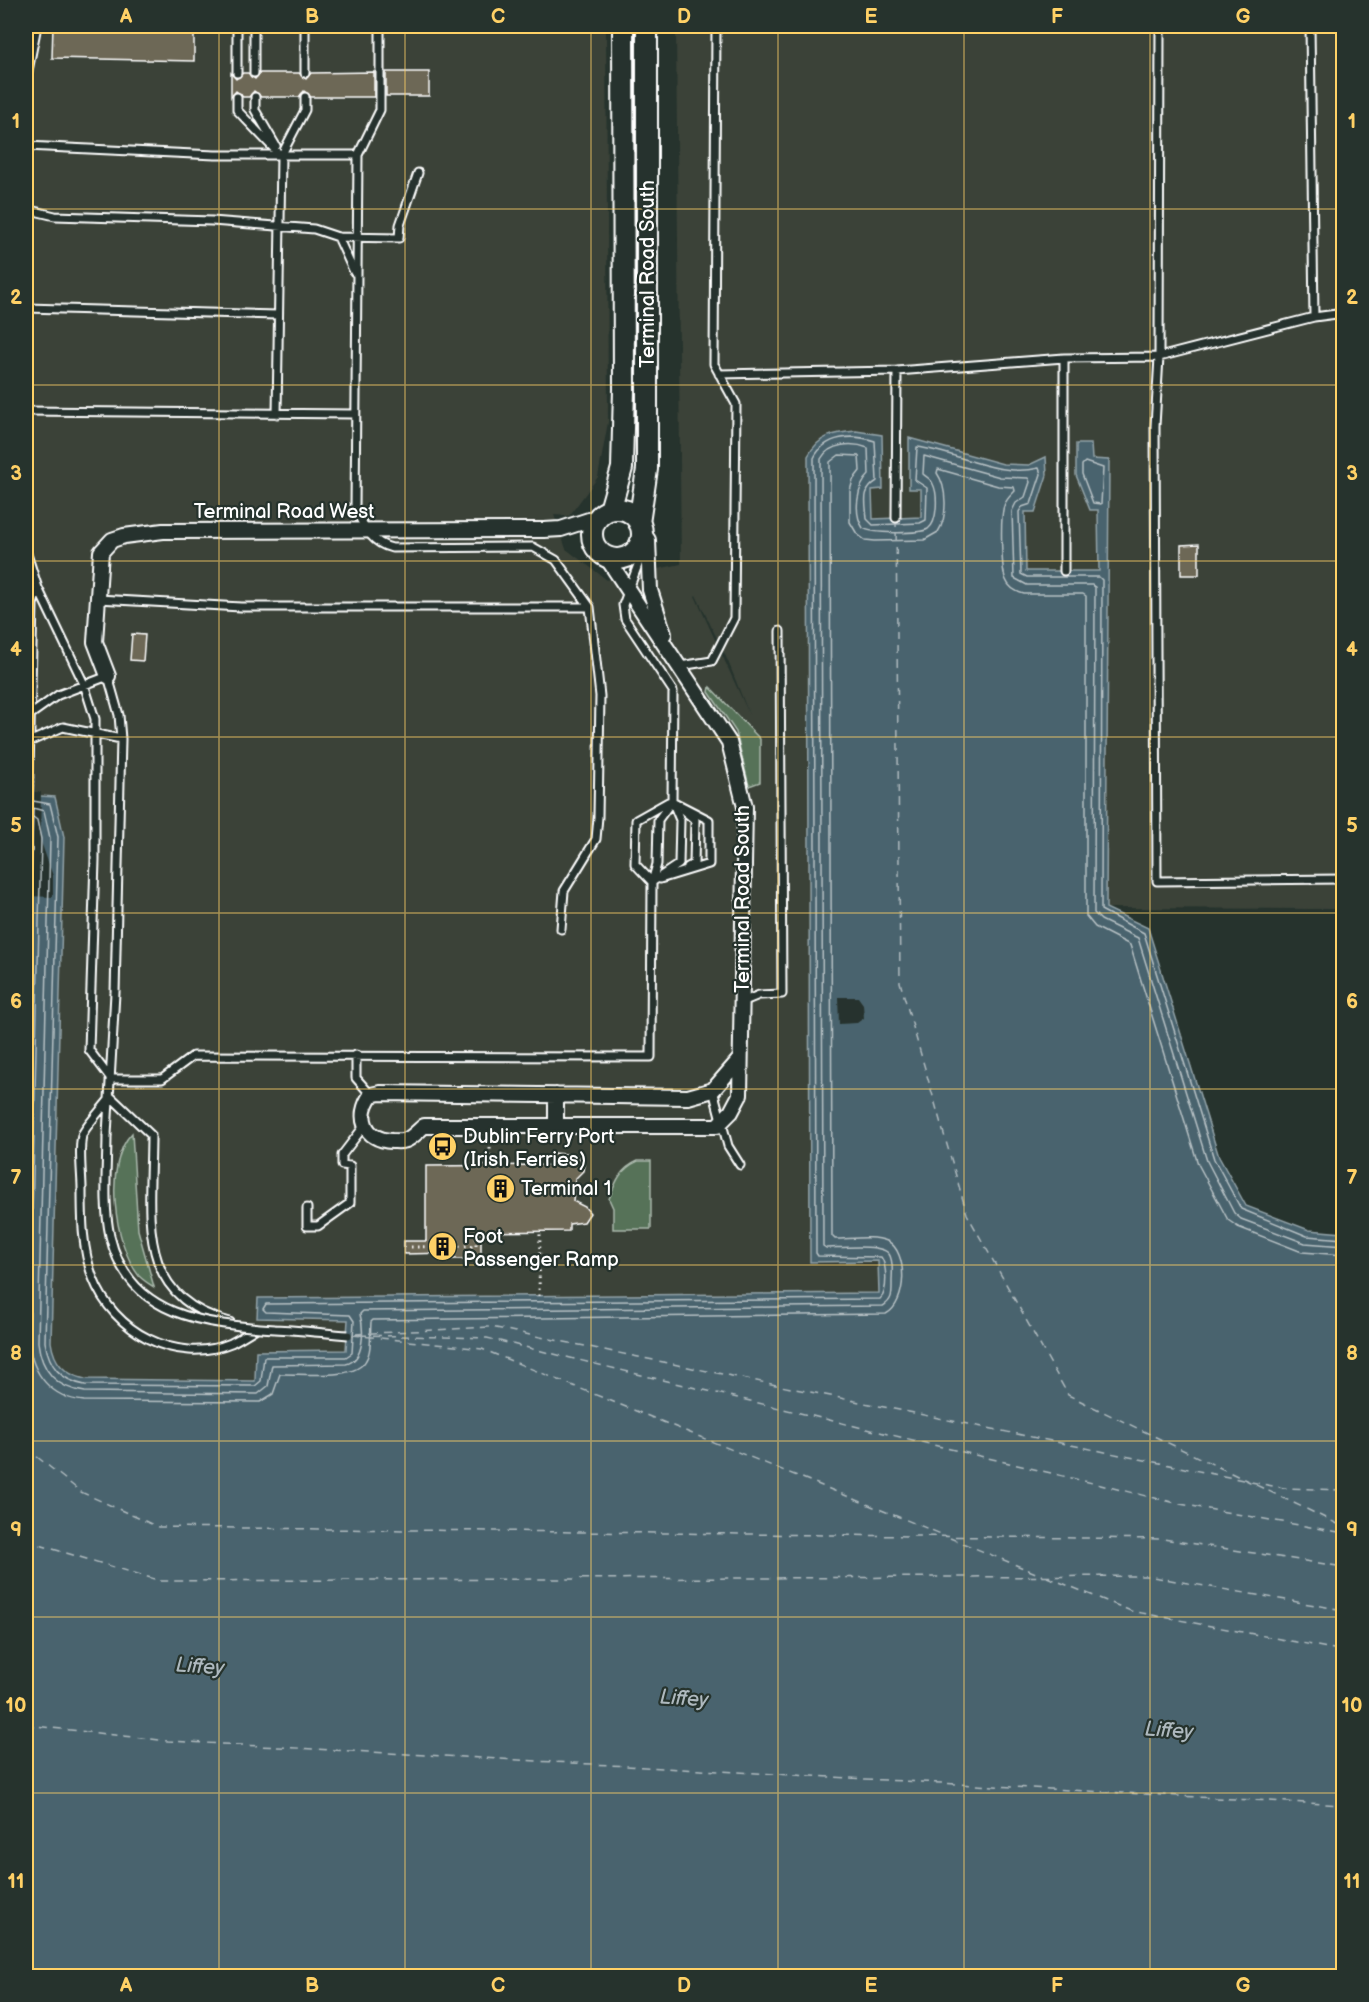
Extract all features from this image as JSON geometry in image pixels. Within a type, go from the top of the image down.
[{"type":"street","name":"Terminal Road South","points":[[604,514],[622,468],[624,389],[623,26]]},
{"type":"street","name":"Terminal Road South","points":[[646,26],[646,470],[640,533],[648,540],[650,590],[669,651]]},
{"type":"street","points":[[627,511],[640,533],[636,551],[623,559],[607,558],[600,554],[592,540],[593,524],[604,514],[627,511]]},
{"type":"street","name":"Terminal Road West","points":[[108,676],[95,642],[96,599],[101,552],[112,540],[124,536],[163,531],[544,530],[561,529],[604,514]]},
{"type":"street","name":"Terminal Road South","points":[[607,558],[729,742],[745,807],[740,1095],[731,1112],[721,1122]]},
{"type":"street","points":[[721,1122],[717,1126],[424,1126],[405,1141],[379,1140],[369,1134],[364,1125],[366,1103],[371,1095],[688,1097],[713,1090],[740,1059]]},
{"type":"street","points":[[556,1095],[556,1126]]},
{"type":"lane","points":[[26,81],[36,26]]},
{"type":"lane","points":[[237,26],[237,73]]},
{"type":"lane","points":[[254,26],[254,73]]},
{"type":"lane","points":[[305,26],[305,73]]},
{"type":"lane","points":[[380,26],[380,110],[358,155],[355,238],[355,509],[367,531],[383,546],[392,548],[533,547],[556,560],[590,608],[600,696],[596,839],[564,891],[561,929]]},
{"type":"lane","points":[[680,666],[712,661],[734,618],[736,404],[714,364],[716,26]]},
{"type":"lane","points":[[1160,26],[1159,357],[1155,426],[1157,881],[1344,879]]},
{"type":"lane","points":[[1310,26],[1314,317]]},
{"type":"lane","points":[[237,97],[237,110],[281,156]]},
{"type":"lane","points":[[255,97],[255,110],[281,156]]},
{"type":"lane","points":[[277,414],[281,156],[306,110],[305,97]]},
{"type":"lane","points":[[26,146],[281,156],[358,155]]},
{"type":"lane","points":[[26,209],[55,216],[212,221],[314,229],[338,237],[399,238],[400,225],[418,173]]},
{"type":"lane","points":[[338,237],[355,274]]},
{"type":"lane","points":[[26,308],[278,315]]},
{"type":"lane","points":[[719,374],[897,371],[1064,358],[1159,357],[1314,317],[1344,313]]},
{"type":"lane","points":[[1064,358],[1064,571]]},
{"type":"lane","points":[[896,518],[897,371]]},
{"type":"lane","points":[[26,411],[354,414]]},
{"type":"lane","points":[[640,533],[639,562],[623,605],[625,619],[673,691],[672,801],[680,820],[680,864],[652,882]]},
{"type":"lane","points":[[26,551],[39,588],[93,707],[96,734],[89,1050],[111,1079]]},
{"type":"lane","points":[[26,896],[33,604],[39,588]]},
{"type":"lane","points":[[96,599],[241,607],[590,608]]},
{"type":"lane","points":[[742,1002],[759,995],[782,994],[780,631]]},
{"type":"lane","points":[[30,715],[50,699],[108,676],[119,715],[121,739],[111,1097],[107,1136],[107,1201],[110,1237],[122,1268],[144,1295],[174,1314],[201,1322],[348,1335],[255,1329],[209,1317],[183,1299],[164,1280],[156,1260],[151,1232],[151,1136],[111,1097]]},
{"type":"lane","points":[[31,741],[63,727],[121,739]]},
{"type":"lane","points":[[652,882],[635,864],[636,820],[672,801]]},
{"type":"lane","points":[[111,1079],[162,1079],[193,1056],[651,1057],[652,882],[657,864],[658,820],[672,801]]},
{"type":"lane","points":[[652,882],[694,864],[695,820],[672,801]]},
{"type":"lane","points":[[652,882],[709,864],[710,820],[672,801]]},
{"type":"lane","points":[[356,1055],[356,1078],[371,1095]]},
{"type":"lane","points":[[713,1090],[728,1146],[740,1166]]},
{"type":"lane","points":[[111,1097],[82,1135],[85,1252],[102,1297],[131,1330],[152,1342],[176,1349],[204,1349],[230,1343],[255,1329]]},
{"type":"lane","points":[[307,1208],[307,1226],[318,1226],[350,1203],[351,1166],[342,1166],[342,1155],[364,1125]]},
{"type":"path","points":[[490,1148],[491,1166]]},
{"type":"path","points":[[411,1247],[476,1246],[476,1232]]},
{"type":"path","points":[[539,1296],[540,1232]]},
{"type":"shaded area","points":[[26,26],[606,26],[608,422],[598,477],[569,516],[554,515],[566,549],[607,580],[681,564],[676,26],[1343,26],[1343,909],[1106,908],[1109,460],[1092,460],[1076,445],[1098,510],[1099,571],[1026,571],[1025,511],[1035,511],[1029,465],[1003,464],[909,438],[909,489],[921,489],[921,517],[873,519],[872,490],[883,489],[856,431],[810,1262],[878,1261],[879,1293],[258,1298],[258,1318],[348,1320],[347,1351],[257,1351],[256,1381],[84,1379],[71,1375],[59,1365],[53,1355],[51,1342],[26,795]],"holes":[[[696,595],[728,661],[749,714]]]},
{"type":"green space","points":[[710,687],[760,739],[760,782],[749,786],[736,732],[709,692]]},
{"type":"green space","points":[[132,1133],[138,1230],[154,1287],[139,1276],[130,1262],[118,1225],[115,1204],[117,1164],[123,1146]]},
{"type":"green space","points":[[638,1161],[651,1161],[651,1229],[613,1229],[613,1208],[609,1199],[623,1172]]},
{"type":"water","name":"Liffey","points":[[856,431],[882,435],[883,489],[872,490],[873,519],[921,517],[921,489],[909,489],[909,438],[1003,464],[1029,465],[1046,457],[1047,475],[1035,512],[1025,512],[1026,571],[1099,571],[1098,510],[1090,510],[1076,475],[1076,444],[1091,444],[1092,459],[1109,460],[1106,908],[1148,928],[1219,1157],[1246,1206],[1309,1230],[1343,1233],[1343,1976],[26,1976],[26,795],[55,797],[64,837],[51,1342],[58,1362],[71,1374],[85,1379],[255,1381],[256,1351],[346,1350],[348,1320],[257,1318],[258,1298],[879,1293],[878,1261],[810,1262],[808,456],[822,439]]},
{"type":"pier","points":[[26,792],[41,792],[40,839],[53,876],[53,897],[26,896]]},
{"type":"pier","points":[[838,997],[858,997],[863,1004],[864,1018],[857,1023],[839,1024]]},
{"type":"building","points":[[53,26],[194,26],[194,61],[52,58]]},
{"type":"building","points":[[374,72],[374,97],[311,97],[304,91],[299,97],[261,97],[254,91],[249,97],[243,97],[236,91],[231,97],[231,73],[236,79],[243,73],[248,73],[255,79],[260,73],[299,73],[306,79],[311,73]]},
{"type":"building","points":[[386,72],[429,72],[429,96],[386,96]]},
{"type":"building","points":[[1199,544],[1199,575],[1181,575],[1181,545]]},
{"type":"building","points":[[132,634],[145,635],[143,661],[130,660]]},
{"type":"building","name":"Terminal 1","points":[[552,1153],[577,1155],[584,1164],[583,1171],[575,1179],[573,1201],[585,1207],[590,1213],[584,1222],[569,1224],[569,1231],[481,1232],[481,1259],[451,1259],[451,1253],[404,1254],[404,1241],[426,1241],[426,1166],[552,1165]]},
{"type":"ferry route","points":[[896,519],[900,982],[967,1214],[1068,1395],[1344,1527]]},
{"type":"ferry route","points":[[26,897],[26,914]]},
{"type":"ferry route","points":[[355,1334],[491,1327],[1243,1480]]},
{"type":"ferry route","points":[[352,1335],[482,1349],[946,1536]]},
{"type":"ferry route","points":[[359,1335],[487,1338],[1180,1504],[1344,1533]]},
{"type":"ferry route","points":[[26,1448],[81,1492],[158,1527],[1163,1539],[1344,1567]]},
{"type":"ferry route","points":[[1251,1482],[1284,1488],[1344,1490]]},
{"type":"ferry route","points":[[950,1538],[1043,1576]]},
{"type":"ferry route","points":[[26,1541],[161,1581],[1147,1576],[1344,1610]]},
{"type":"ferry route","points":[[1047,1577],[1131,1611],[1344,1651]]},
{"type":"ferry route","points":[[26,1725],[168,1741],[1344,1805]]},
{"type":"place","name":"Dublin Ferry Port (Irish Ferries)","points":[[442,1147]]},
{"type":"place","name":"Terminal 1","points":[[500,1188]]},
{"type":"place","name":"Foot Passenger Ramp","points":[[442,1247]]}]
